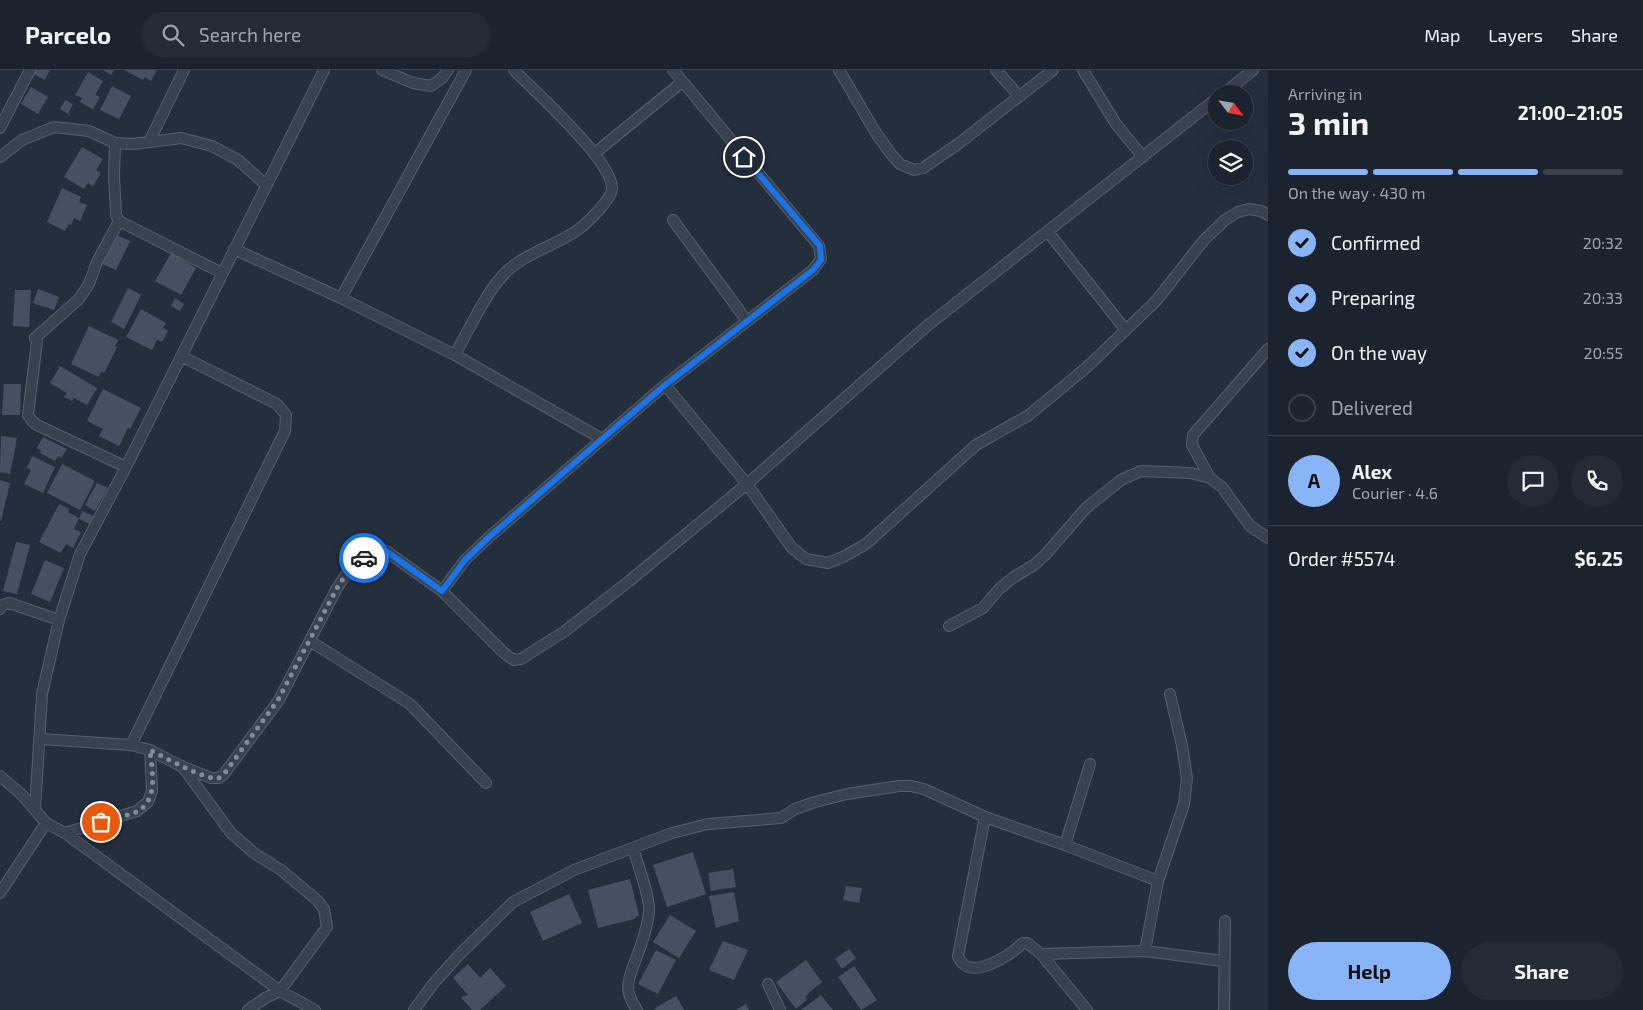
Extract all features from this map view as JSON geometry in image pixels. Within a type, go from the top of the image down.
[{"type":"street","points":[[0,128],[30,70]]},
{"type":"street","points":[[149,142],[184,70]]},
{"type":"street","points":[[35,810],[42,694],[58,620],[80,554],[126,467],[324,70]]},
{"type":"street","points":[[382,70],[412,83],[431,86],[442,78],[448,70]]},
{"type":"street","points":[[341,298],[466,70]]},
{"type":"street","points":[[454,355],[485,301],[504,274],[520,261],[556,243],[580,228],[606,202],[612,190],[609,176],[595,153],[514,70]]},
{"type":"street","points":[[442,591],[465,560],[488,538],[665,385],[813,270],[821,260],[820,246],[673,70]]},
{"type":"street","points":[[839,70],[881,140],[900,164],[914,170],[923,168],[958,144],[1053,70]]},
{"type":"street","points":[[996,70],[1019,96]]},
{"type":"street","points":[[1083,70],[1116,124],[1143,157]]},
{"type":"street","points":[[1234,85],[1253,70]]},
{"type":"street","points":[[595,153],[682,82]]},
{"type":"street","points":[[40,739],[131,745],[150,750],[181,766],[212,778],[219,778],[224,774],[278,700],[337,588],[349,570],[377,549],[386,551],[442,591],[504,653],[514,660],[521,659],[565,631],[747,484],[928,326],[1208,105]]},
{"type":"street","points":[[0,157],[22,140],[54,127],[89,131],[115,143],[133,144],[181,138],[212,146],[238,160],[266,185]]},
{"type":"street","points":[[115,143],[115,206],[119,221],[222,273]]},
{"type":"street","points":[[665,385],[747,484],[792,548],[806,559],[828,563],[866,544],[976,446],[1029,415],[1087,367],[1156,301],[1204,240],[1225,220],[1238,212],[1249,209],[1261,211],[1268,215]]},
{"type":"street","points":[[674,220],[747,321]]},
{"type":"street","points":[[119,221],[97,262],[89,284],[79,299],[35,338],[37,341],[28,415],[37,425],[126,467]]},
{"type":"street","points":[[1048,232],[1125,329]]},
{"type":"street","points":[[234,249],[341,298],[454,355],[602,439]]},
{"type":"street","points":[[1210,478],[1192,445],[1193,436],[1268,349]]},
{"type":"street","points":[[131,745],[285,431],[286,415],[277,404],[181,356]]},
{"type":"street","points":[[949,626],[983,608],[999,589],[1034,565],[1045,555],[1086,508],[1121,480],[1140,471],[1191,473],[1210,478],[1222,487],[1250,526],[1268,538]]},
{"type":"street","points":[[0,609],[3,605],[9,603],[58,620]]},
{"type":"street","points":[[310,641],[410,704],[486,784]]},
{"type":"street","points":[[1145,950],[1158,881],[1184,804],[1187,778],[1170,694]]},
{"type":"street","points":[[65,834],[137,811],[148,802],[152,791],[150,750]]},
{"type":"street","points":[[1065,845],[1090,764]]},
{"type":"street","points":[[181,766],[231,833],[254,853],[281,870],[304,888],[324,909],[327,928],[280,991],[265,998],[248,1010]]},
{"type":"street","points":[[0,776],[22,795],[46,823],[65,834],[280,991],[315,1010]]},
{"type":"street","points":[[414,1010],[433,984],[459,955],[513,902],[574,870],[672,833],[708,824],[781,818],[815,802],[847,794],[899,786],[924,789],[984,817],[1065,845],[1158,881]]},
{"type":"street","points":[[984,817],[958,956],[960,961],[963,965],[976,969],[998,961],[1023,943],[1030,944],[1086,1010]]},
{"type":"street","points":[[0,893],[46,823]]},
{"type":"street","points":[[633,848],[648,900],[649,911],[638,955],[629,975],[628,990],[637,1010]]},
{"type":"street","points":[[1224,1010],[1223,960],[1225,921]]},
{"type":"street","points":[[1040,954],[1145,950],[1223,960]]},
{"type":"street","points":[[768,984],[780,1010]]},
{"type":"building","points":[[35,70],[50,70],[45,80],[33,74]]},
{"type":"building","points":[[103,70],[114,70],[111,75]]},
{"type":"building","points":[[124,70],[157,70],[151,81],[145,77],[143,80]]},
{"type":"building","points":[[88,72],[103,81],[95,95],[100,97],[93,109],[80,102],[82,98],[75,95]]},
{"type":"building","points":[[112,86],[131,96],[119,119],[100,110]]},
{"type":"building","points":[[31,87],[48,97],[38,114],[21,104]]},
{"type":"building","points":[[65,100],[73,104],[68,114],[60,109]]},
{"type":"building","points":[[82,147],[103,159],[96,170],[101,173],[93,186],[88,183],[84,189],[64,177]]},
{"type":"building","points":[[62,188],[81,197],[79,202],[87,205],[80,221],[74,218],[71,225],[69,224],[65,231],[47,222]]},
{"type":"building","points":[[114,234],[130,241],[116,270],[100,263]]},
{"type":"building","points":[[171,253],[196,268],[181,295],[155,281]]},
{"type":"building","points":[[128,288],[141,295],[124,329],[111,322]]},
{"type":"building","points":[[38,289],[59,297],[54,310],[33,303]]},
{"type":"building","points":[[15,290],[31,290],[29,327],[13,326]]},
{"type":"building","points":[[175,298],[184,304],[180,311],[171,306]]},
{"type":"building","points":[[141,309],[166,323],[163,328],[168,331],[162,342],[157,340],[152,350],[126,337]]},
{"type":"building","points":[[89,326],[118,340],[115,346],[117,347],[104,373],[101,372],[99,377],[71,364]]},
{"type":"building","points":[[60,366],[97,388],[87,405],[74,398],[72,401],[64,397],[67,393],[50,383]]},
{"type":"building","points":[[4,384],[21,384],[20,415],[2,415]]},
{"type":"building","points":[[103,389],[141,408],[119,446],[99,436],[103,429],[87,421]]},
{"type":"building","points":[[1,436],[17,438],[10,474],[0,472]]},
{"type":"building","points":[[43,437],[67,449],[61,458],[58,456],[55,461],[40,453],[41,451],[37,448]]},
{"type":"building","points":[[32,456],[55,467],[43,493],[24,484],[31,470],[27,468]]},
{"type":"building","points":[[62,464],[95,481],[80,510],[47,493]]},
{"type":"building","points":[[0,480],[10,483],[1,521],[0,521]]},
{"type":"building","points":[[97,483],[108,488],[95,511],[85,505]]},
{"type":"building","points":[[59,504],[69,509],[68,512],[79,518],[74,529],[81,532],[73,548],[66,544],[61,553],[39,542]]},
{"type":"building","points":[[82,511],[94,516],[90,524],[79,519]]},
{"type":"building","points":[[16,542],[30,545],[17,594],[3,591]]},
{"type":"building","points":[[45,560],[64,568],[50,602],[31,594]]},
{"type":"building","points":[[693,852],[706,894],[667,907],[653,865]]},
{"type":"building","points":[[733,869],[736,887],[711,891],[708,873]]},
{"type":"building","points":[[630,879],[639,915],[634,919],[598,928],[588,890]]},
{"type":"building","points":[[846,886],[862,888],[859,903],[843,900]]},
{"type":"building","points":[[734,892],[739,921],[716,928],[709,896]]},
{"type":"building","points":[[569,894],[582,923],[543,941],[530,912]]},
{"type":"building","points":[[670,915],[696,931],[679,958],[653,942]]},
{"type":"building","points":[[723,941],[748,950],[734,980],[709,970]]},
{"type":"building","points":[[849,949],[856,958],[842,969],[835,959]]},
{"type":"building","points":[[656,950],[676,960],[658,994],[638,984]]},
{"type":"building","points":[[806,960],[822,982],[806,996],[807,1000],[796,1009],[776,982]]},
{"type":"building","points":[[468,964],[480,978],[490,968],[506,986],[480,1010],[472,1010],[461,997],[468,995],[453,978]]},
{"type":"building","points":[[854,966],[877,1000],[861,1010],[838,977]]},
{"type":"building","points":[[821,995],[833,1010],[801,1010]]},
{"type":"building","points":[[676,996],[684,1010],[656,1010],[655,1008]]},
{"type":"building","points":[[746,1004],[749,1010],[736,1010]]},
{"type":"way so far","points":[[101,822],[137,811],[148,802],[152,791],[150,750],[181,766],[212,778],[219,778],[224,774],[278,700],[337,588],[349,570],[364,558]]},
{"type":"route","points":[[364,558],[377,549],[386,551],[442,591],[465,560],[488,538],[602,439],[665,385],[813,270],[821,260],[820,246],[744,157]]}]
